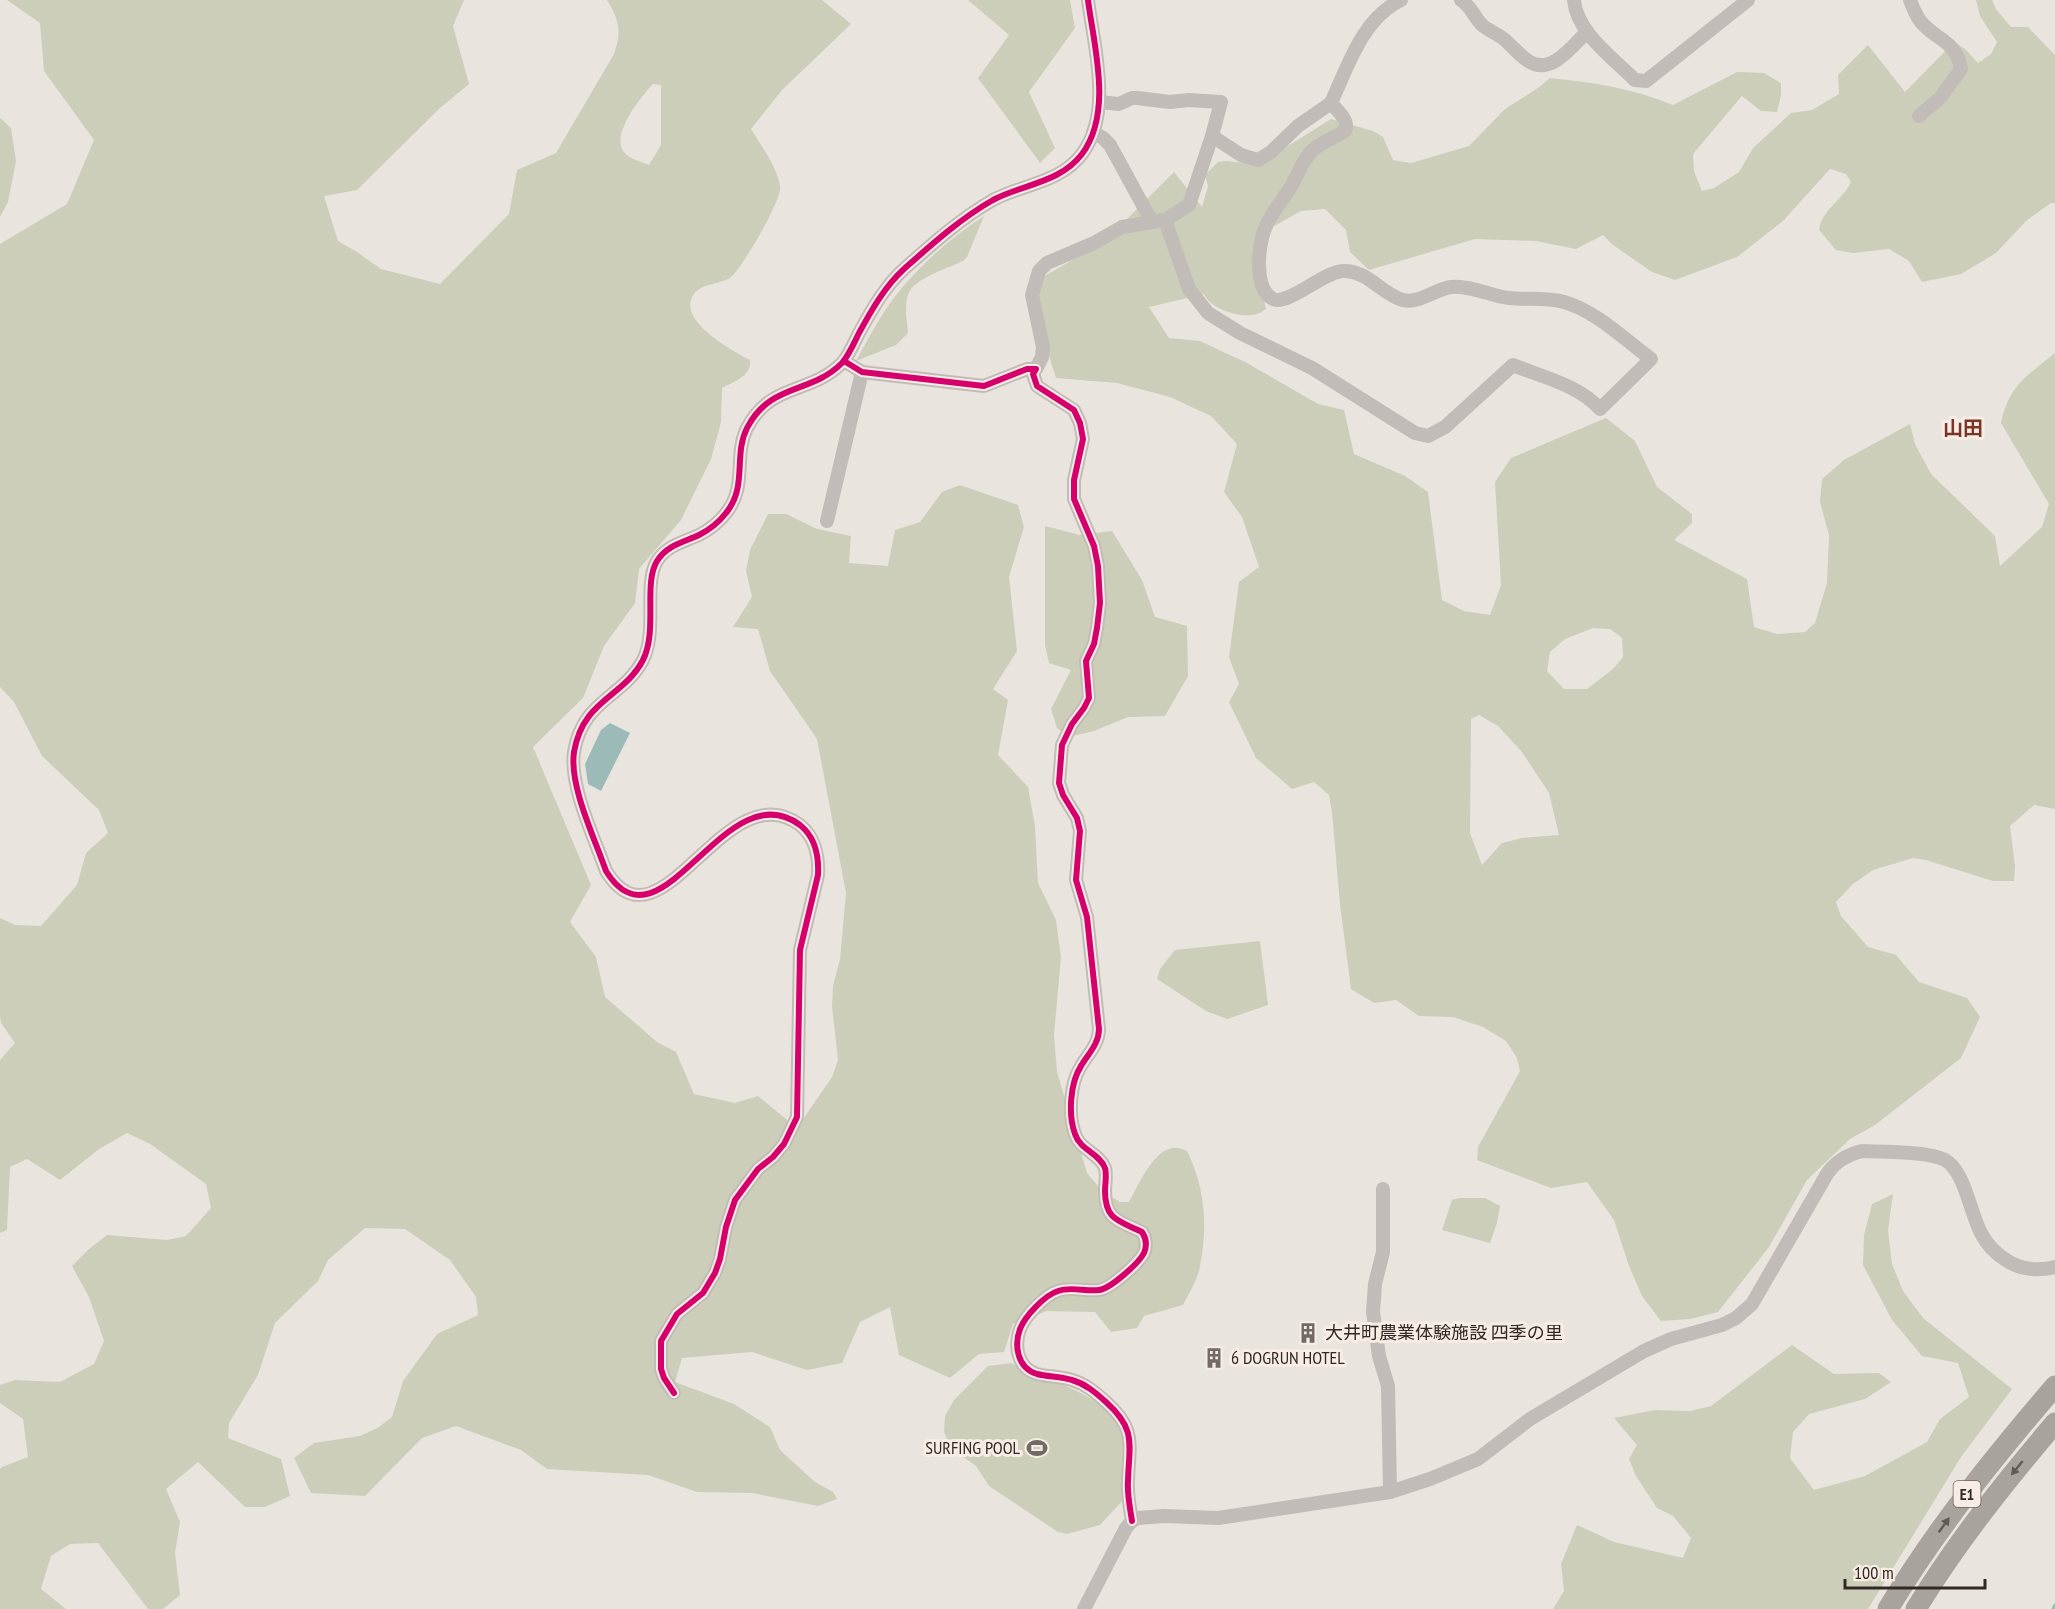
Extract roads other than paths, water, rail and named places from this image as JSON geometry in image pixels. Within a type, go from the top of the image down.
[{"type":"highway","name":"E1","points":[[1888,1609],[1966,1494],[2008,1440],[2055,1386]]},
{"type":"highway","name":"E1","points":[[1916,1609],[1981,1514],[2055,1424]]},
{"type":"street","points":[[674,1393],[664,1378],[661,1368],[661,1341],[677,1314],[703,1293],[720,1259],[726,1227],[735,1200],[758,1169],[784,1144],[797,1118],[800,950],[819,864],[813,841],[800,826],[783,817],[763,815],[738,824],[658,891],[637,894],[622,888],[611,879],[606,871],[576,784],[573,759],[575,748],[588,716],[635,672],[648,648],[651,625],[651,573],[658,560],[675,544],[700,534],[727,512],[739,486],[742,440],[756,413],[778,394],[815,382],[844,361],[886,289],[901,271],[977,209],[997,198],[1050,178],[1067,168],[1082,154],[1093,132],[1100,102],[1089,0]]},
{"type":"street","points":[[1212,136],[1241,155],[1258,160],[1271,152],[1298,126],[1331,103],[1366,29],[1380,13],[1401,0]]},
{"type":"street","points":[[1461,0],[1485,27],[1536,64],[1545,65],[1556,61],[1587,32]]},
{"type":"street","points":[[1574,0],[1574,8],[1587,32],[1635,80],[1646,81],[1748,0]]},
{"type":"street","points":[[1910,0],[1922,23],[1953,47],[1959,57],[1961,69],[1940,99],[1918,116]]},
{"type":"street","points":[[1100,102],[1119,104],[1132,98],[1170,102],[1189,100],[1221,102],[1189,205],[1158,221],[1122,227],[1094,243],[1047,263],[1038,272],[1032,295],[1043,347],[1042,357],[1033,374],[1037,386],[1074,410],[1080,423],[1083,439],[1074,480],[1074,499],[1094,546],[1098,566],[1097,628],[1094,644],[1086,661],[1090,693],[1068,731],[1060,758],[1060,788],[1074,811],[1080,831],[1076,880],[1087,917],[1100,1029],[1096,1043],[1076,1076],[1072,1119],[1079,1142],[1100,1160],[1104,1167],[1109,1211],[1117,1221],[1142,1232],[1146,1244],[1140,1259],[1106,1288],[1058,1291],[1048,1297],[1024,1322],[1016,1345],[1019,1358],[1028,1370],[1080,1383],[1093,1391],[1119,1416],[1128,1430],[1131,1447],[1128,1484],[1132,1521]]},
{"type":"street","points":[[1093,132],[1110,146],[1158,221],[1189,289],[1208,313],[1240,333],[1312,368],[1415,433],[1428,436],[1445,428],[1513,365],[1577,390],[1590,398],[1600,409],[1651,359],[1585,310],[1562,301],[1509,298],[1451,287],[1411,301],[1404,300],[1370,279],[1346,271],[1334,272],[1281,300],[1273,299],[1264,292],[1260,280],[1260,251],[1264,229],[1313,150],[1345,131],[1347,126],[1346,121],[1331,103]]},
{"type":"street","points":[[844,361],[862,372],[984,386],[1027,369],[1036,369]]},
{"type":"street","points":[[827,521],[862,372]]},
{"type":"street","points":[[1084,1609],[1110,1557],[1132,1521],[1138,1518],[1164,1516],[1218,1518],[1390,1492],[1430,1479],[1478,1459],[1530,1419],[1644,1351],[1671,1339],[1722,1325],[1736,1318],[1752,1304],[1827,1174],[1833,1166],[1851,1154],[1862,1151],[1934,1155],[1945,1160],[1957,1171],[1980,1231],[1990,1247],[2009,1262],[2023,1268],[2055,1267]]},
{"type":"street","points":[[1383,1189],[1383,1252],[1375,1284],[1373,1312],[1379,1356],[1388,1386],[1390,1492]]},
{"type":"water","points":[[610,723],[630,733],[601,791],[588,784],[585,764],[601,730]]},
{"type":"waterway","points":[[2053,1609],[2055,1605]]},
{"type":"place","name":"大井町農業体験施設 四季の里","points":[[1308,1333]]},
{"type":"place","name":"6 DOGRUN HOTEL","points":[[1214,1358]]},
{"type":"place","name":"SURFING POOL","points":[[1037,1448]]},
{"type":"district","name":"山田","points":[[1963,428]]}]
